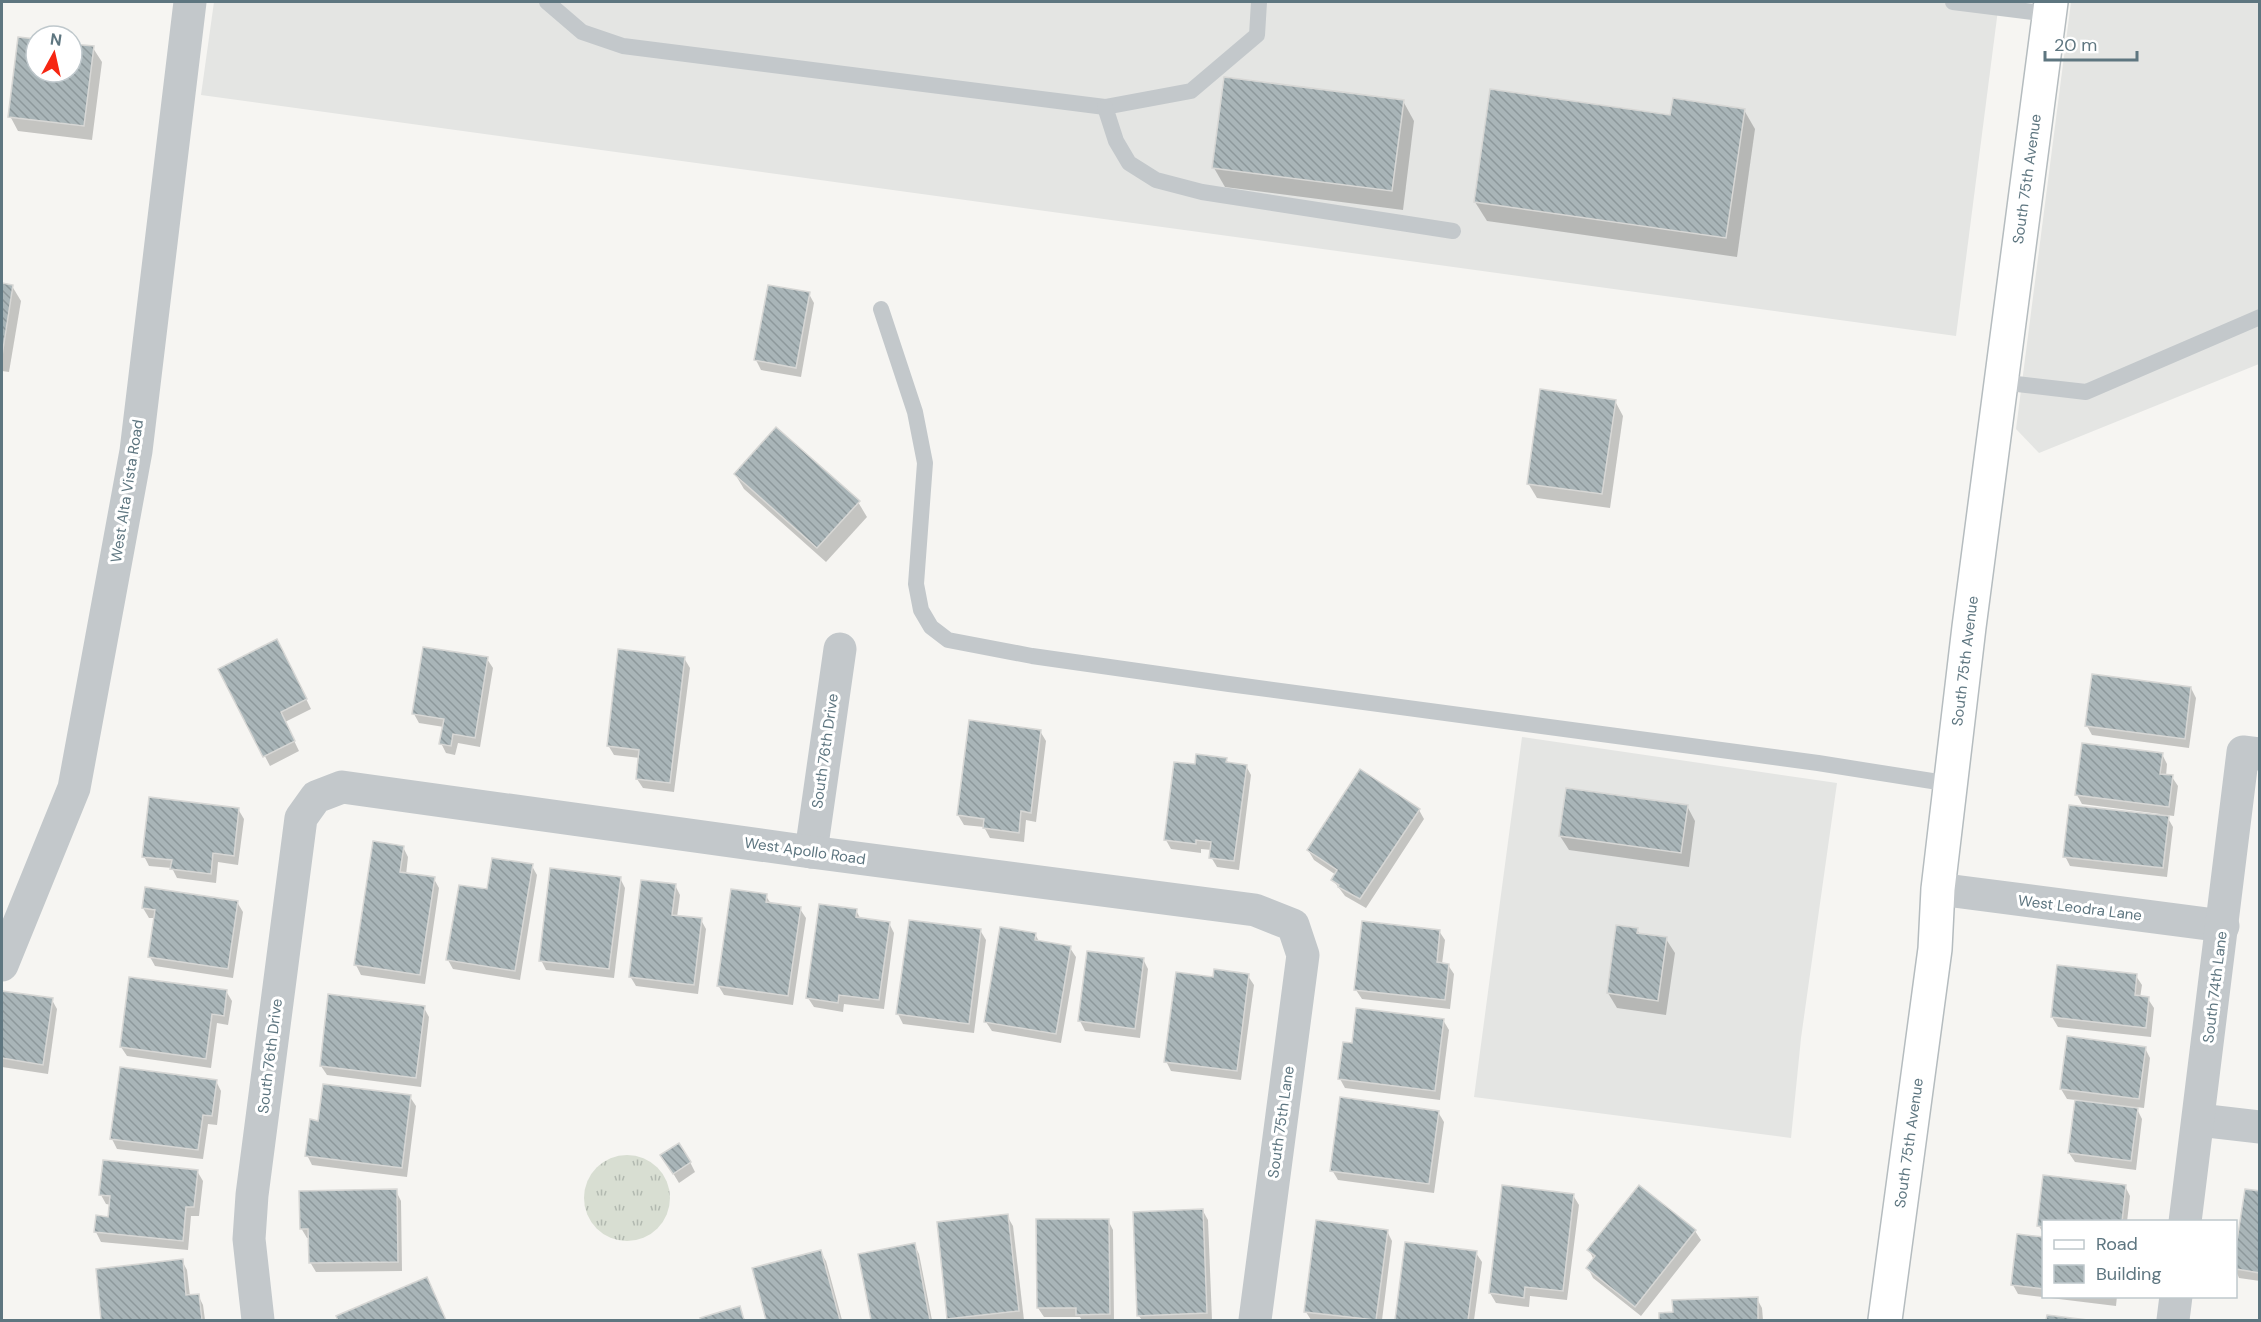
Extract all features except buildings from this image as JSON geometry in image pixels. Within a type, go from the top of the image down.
[{"type":"main road","name":"South 75th Avenue","points":[[1885,1320],[1935,949],[1938,889],[2000,382],[2050,8]]},
{"type":"street","name":"West Alta Vista Road","points":[[2,965],[74,788],[136,451],[190,2]]},
{"type":"street","name":"South 76th Drive","points":[[811,852],[840,649]]},
{"type":"street","name":"South 74th Lane","points":[[2185,1220],[2223,926],[2251,753]]},
{"type":"street","name":"West Apollo Road","points":[[316,797],[342,788],[1255,910],[1293,925]]},
{"type":"street","name":"South 76th Drive","points":[[258,1320],[249,1239],[252,1195],[301,818],[316,797]]},
{"type":"street","name":"West Leodra Lane","points":[[1938,889],[2223,926]]},
{"type":"street","name":"South 75th Lane","points":[[1255,1320],[1303,955],[1293,925]]},
{"type":"street","points":[[2199,1120],[2259,1127]]},
{"type":"street","points":[[2173,1320],[2176,1298]]},
{"type":"lane","points":[[547,2],[582,32],[623,46],[1105,106],[1191,91],[1257,35],[1259,2]]},
{"type":"lane","points":[[1953,2],[2050,8]]},
{"type":"lane","points":[[1105,106],[1116,141],[1129,163],[1156,180],[1202,192],[1454,231]]},
{"type":"lane","points":[[881,309],[915,412],[926,463],[916,584],[921,610],[931,627],[948,640],[1102,666],[1818,763],[1951,784]]},
{"type":"lane","points":[[2000,382],[2086,392],[2259,317]]},
{"type":"shaded area","points":[[214,2],[1999,2],[1956,336],[201,95]]},
{"type":"shaded area","points":[[2071,2],[2259,2],[2259,364],[2039,453],[2016,429]]},
{"type":"shaded area","points":[[1522,737],[1837,783],[1801,1038],[1791,1138],[1474,1097]]},
{"type":"green space","points":[[627,1155],[644,1158],[658,1167],[667,1181],[670,1198],[667,1215],[658,1229],[644,1238],[627,1241],[610,1238],[596,1229],[587,1215],[584,1198],[587,1181],[596,1167],[610,1158]]}]
